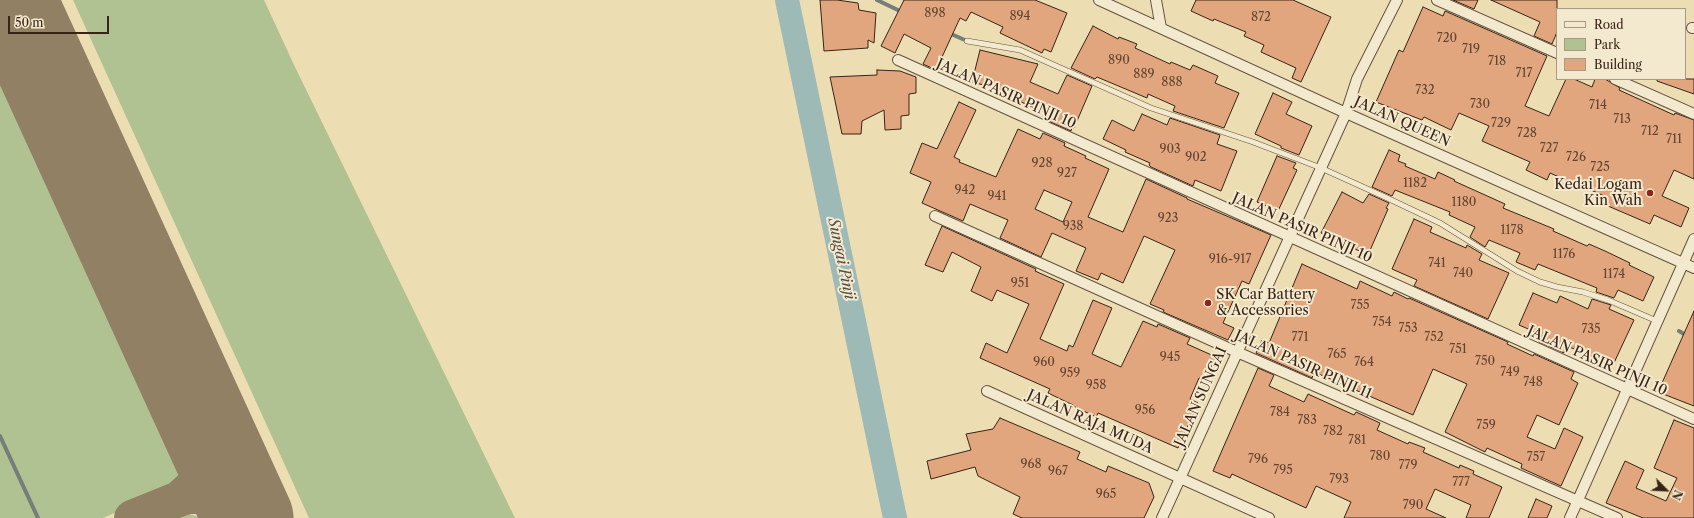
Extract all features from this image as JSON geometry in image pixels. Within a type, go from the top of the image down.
[{"type":"street","name":"JALAN QUEEN","points":[[1099,0],[1346,113],[1694,268]]},
{"type":"street","points":[[1156,0],[1161,28]]},
{"type":"street","name":"JALAN SUNGAI","points":[[1162,518],[1346,113],[1357,79],[1397,0]]},
{"type":"street","points":[[1437,0],[1556,53]]},
{"type":"street","name":"JALAN PASIR PINJI 10","points":[[898,60],[1289,238],[1694,419]]},
{"type":"street","points":[[1617,80],[1694,114]]},
{"type":"street","name":"JALAN PASIR PINJI 11","points":[[935,216],[1237,352],[1617,518]]},
{"type":"street","points":[[1570,518],[1694,239]]},
{"type":"street","name":"JALAN RAJA MUDA","points":[[987,391],[1269,518]]},
{"type":"lane","points":[[967,41],[1020,50],[1151,108],[1253,142],[1321,168],[1440,223],[1517,271],[1540,282],[1583,292],[1608,300],[1657,321]]},
{"type":"green space","points":[[73,0],[264,0],[295,67],[515,518],[309,518]]},
{"type":"green space","points":[[0,72],[184,473],[181,482],[171,489],[103,518],[0,518]]},
{"type":"green space","points":[[182,514],[193,515],[203,518],[165,518]]},
{"type":"building","points":[[820,0],[837,0],[858,3],[859,10],[876,13],[874,43],[868,40],[868,48],[824,51]]},
{"type":"building","points":[[904,0],[1035,0],[1067,13],[1051,52],[1044,49],[1042,53],[1000,33],[1003,27],[971,12],[966,21],[960,18],[936,70],[923,64],[931,48],[904,34],[895,53],[881,46]]},
{"type":"building","points":[[1196,0],[1293,0],[1331,17],[1301,82],[1292,78],[1296,68],[1261,52],[1264,45],[1244,36],[1246,32],[1214,19],[1213,21],[1191,11]]},
{"type":"building","points":[[1453,0],[1478,0],[1474,9]]},
{"type":"building","points":[[1491,0],[1557,0],[1556,34],[1552,44],[1534,36],[1540,22]]},
{"type":"building","points":[[1423,7],[1443,16],[1445,11],[1547,56],[1525,106],[1549,116],[1566,80],[1576,80],[1592,87],[1595,80],[1607,80],[1620,88],[1619,90],[1674,115],[1675,113],[1694,120],[1694,179],[1674,170],[1662,196],[1689,208],[1681,227],[1654,215],[1650,224],[1601,203],[1604,196],[1578,184],[1577,185],[1550,173],[1547,180],[1526,170],[1530,162],[1482,141],[1489,126],[1459,113],[1451,130],[1424,117],[1422,120],[1376,102],[1399,50],[1403,52]]},
{"type":"building","points":[[1093,26],[1118,39],[1119,37],[1137,44],[1135,48],[1170,64],[1171,62],[1190,70],[1193,65],[1218,76],[1215,83],[1239,93],[1224,128],[1173,111],[1175,106],[1148,94],[1147,98],[1097,77],[1095,79],[1071,68]]},
{"type":"building","points":[[980,50],[1038,64],[1030,82],[1058,94],[1067,75],[1092,86],[1074,128],[1072,127],[1071,131],[1048,121],[1050,118],[1047,117],[1048,114],[1001,93],[1003,90],[972,82]]},
{"type":"building","points":[[877,70],[900,71],[916,77],[916,93],[909,94],[909,115],[901,116],[901,129],[885,130],[884,110],[862,121],[861,134],[842,134],[830,77],[877,75]]},
{"type":"building","points":[[1694,79],[1694,94],[1657,81]]},
{"type":"building","points":[[1273,93],[1292,102],[1286,114],[1312,126],[1299,155],[1281,148],[1281,146],[1255,134]]},
{"type":"building","points":[[959,102],[976,110],[954,157],[960,160],[959,162],[996,177],[1018,129],[1040,139],[1043,133],[1065,143],[1064,146],[1086,156],[1085,158],[1109,169],[1088,217],[1123,232],[1146,179],[1187,199],[1271,235],[1249,284],[1242,281],[1223,323],[1234,328],[1228,340],[1163,312],[1164,310],[1150,304],[1175,250],[1144,236],[1123,283],[1101,273],[1098,280],[1076,271],[1086,248],[1052,233],[1041,257],[1000,238],[1008,220],[970,204],[963,221],[922,203],[931,182],[910,173],[922,143],[937,149]],"holes":[[[1044,190],[1072,202],[1063,222],[1035,209]]]},
{"type":"building","points":[[1142,114],[1167,125],[1170,118],[1220,135],[1217,144],[1237,151],[1221,191],[1195,180],[1193,186],[1151,167],[1149,165],[1150,163],[1125,152],[1126,150],[1103,139],[1112,120],[1134,131]]},
{"type":"building","points":[[1389,150],[1400,155],[1398,161],[1406,164],[1405,166],[1435,179],[1438,172],[1455,180],[1454,181],[1505,204],[1503,208],[1554,229],[1553,231],[1587,246],[1589,244],[1605,251],[1654,277],[1643,301],[1618,290],[1614,298],[1596,292],[1597,288],[1538,264],[1535,270],[1516,262],[1520,253],[1489,240],[1485,247],[1470,237],[1475,227],[1449,215],[1450,212],[1395,190],[1392,196],[1372,187]]},
{"type":"building","points":[[1277,156],[1296,163],[1293,168],[1297,170],[1278,211],[1257,202]]},
{"type":"building","points":[[1342,192],[1363,203],[1369,194],[1389,203],[1386,208],[1388,209],[1368,255],[1321,233]]},
{"type":"building","points":[[1414,219],[1432,227],[1430,232],[1466,248],[1467,245],[1482,254],[1479,260],[1509,273],[1488,319],[1414,286],[1417,280],[1392,269]]},
{"type":"building","points":[[942,226],[1036,269],[1035,271],[1064,284],[1040,339],[1067,351],[1069,345],[1073,347],[1093,300],[1112,308],[1092,354],[1121,367],[1143,321],[1157,327],[1158,324],[1190,338],[1187,344],[1216,357],[1205,380],[1199,378],[1190,399],[1198,403],[1178,448],[1098,413],[1096,417],[1048,393],[1050,389],[980,358],[986,343],[1007,353],[1029,304],[997,290],[992,301],[971,291],[981,267],[952,252],[943,272],[925,265]]},
{"type":"building","points":[[1302,264],[1357,289],[1360,281],[1392,296],[1394,292],[1508,342],[1507,344],[1533,356],[1534,354],[1574,372],[1571,379],[1578,383],[1559,425],[1537,415],[1527,437],[1555,449],[1564,428],[1583,437],[1561,486],[1521,468],[1522,464],[1487,448],[1485,452],[1445,432],[1467,384],[1433,369],[1413,415],[1314,372],[1312,378],[1256,353],[1262,340],[1269,343]]},
{"type":"building","points":[[1533,293],[1557,303],[1560,296],[1588,309],[1592,299],[1611,305],[1609,309],[1634,320],[1613,365],[1567,346],[1564,353],[1539,342],[1542,335],[1519,325]]},
{"type":"building","points":[[1694,311],[1694,406],[1658,392]]},
{"type":"building","points":[[1258,368],[1274,375],[1269,386],[1304,402],[1308,394],[1354,415],[1356,412],[1380,423],[1377,430],[1408,444],[1409,442],[1425,448],[1423,452],[1459,468],[1460,465],[1474,471],[1473,474],[1502,487],[1489,518],[1466,518],[1471,505],[1435,489],[1426,509],[1446,518],[1344,518],[1351,502],[1316,486],[1306,508],[1232,474],[1230,478],[1213,471]]},
{"type":"building","points":[[1000,418],[1080,452],[1077,459],[1106,472],[1108,466],[1149,483],[1154,497],[1144,518],[1022,518],[1013,514],[1020,497],[978,476],[975,467],[931,479],[927,461],[971,450],[966,434],[993,429]]},
{"type":"building","points":[[1674,420],[1694,428],[1694,518],[1643,518],[1606,503],[1625,461],[1644,470],[1636,488],[1666,501],[1677,478],[1654,468]]},
{"type":"building","points":[[1536,499],[1552,506],[1547,518],[1528,518]]},
{"type":"waterway","name":"Sungai Pinji","points":[[787,0],[895,518]]},
{"type":"waterway","points":[[877,0],[902,12]]},
{"type":"waterway","points":[[949,33],[967,41]]},
{"type":"waterway","points":[[1679,331],[1694,340]]},
{"type":"waterway","points":[[0,436],[38,518]]},
{"type":"taxiway","points":[[179,499],[192,487],[202,470],[206,458],[207,442],[205,423]]},
{"type":"taxiway","points":[[132,518],[189,496],[202,496],[224,503],[233,508],[244,518]]},
{"type":"runway","points":[[11,0],[248,518]]},
{"type":"place","name":"Kedai Logam Kin Wah","points":[[1650,193]]},
{"type":"place","name":"SK Car Battery & Accessories","points":[[1208,303]]}]
